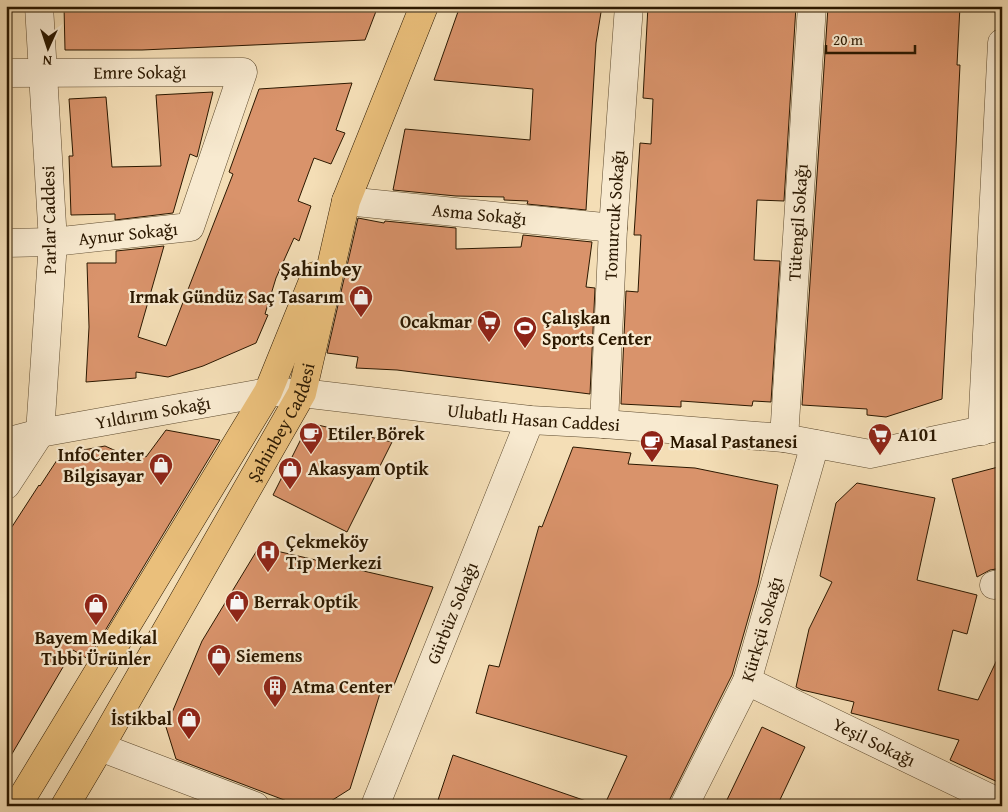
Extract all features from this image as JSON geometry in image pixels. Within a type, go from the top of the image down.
[{"type":"main road","name":"Şahinbey Caddesi","points":[[65,806],[302,393],[346,201],[424,6]]},
{"type":"main road","points":[[17,806],[268,392],[346,201]]},
{"type":"street","name":"Parlar Caddesi","points":[[39,6],[53,242],[40,433]]},
{"type":"street","name":"Tomurcuk Sokağı","points":[[604,424],[613,228],[629,6]]},
{"type":"street","name":"Tütengil Sokağı","points":[[784,438],[812,6]]},
{"type":"street","points":[[992,428],[1002,43]]},
{"type":"street","name":"Emre Sokağı","points":[[6,73],[243,72],[190,227]]},
{"type":"street","name":"Asma Sokağı","points":[[346,201],[613,228]]},
{"type":"street","name":"Aynur Sokağı","points":[[6,243],[53,242],[190,227]]},
{"type":"street","name":"Yıldırım Sokağı","points":[[6,442],[40,433],[268,392],[302,393]]},
{"type":"street","name":"Ulubatlı Hasan Caddesi","points":[[302,393],[530,420],[784,438],[870,454],[992,428]]},
{"type":"street","name":"Gürbüz Sokağı","points":[[375,806],[530,420]]},
{"type":"street","points":[[6,485],[40,433]]},
{"type":"street","name":"Kürkçü Sokağı","points":[[684,806],[747,681],[815,444]]},
{"type":"street","name":"Yeşil Sokağı","points":[[747,681],[1002,804]]},
{"type":"street","points":[[100,747],[255,806]]},
{"type":"building","points":[[64,6],[378,6],[365,40],[142,50],[65,50]]},
{"type":"building","points":[[460,6],[602,6],[596,43],[586,210],[527,204],[528,201],[504,200],[504,197],[456,196],[393,190],[405,129],[530,140],[533,89],[434,80]]},
{"type":"building","points":[[648,6],[796,6],[784,201],[757,200],[754,260],[780,261],[771,402],[753,401],[752,406],[681,401],[681,407],[621,404],[626,291],[638,292],[641,235],[634,235],[640,143],[651,144],[653,99],[643,98]]},
{"type":"building","points":[[862,6],[960,6],[957,65],[960,65],[942,399],[886,417],[867,415],[867,409],[802,405],[828,7],[862,9]]},
{"type":"building","points":[[352,83],[336,130],[345,133],[331,164],[314,158],[298,201],[311,206],[299,241],[294,238],[276,278],[265,314],[268,315],[256,343],[203,366],[168,377],[136,372],[136,378],[86,382],[89,327],[87,263],[116,263],[116,251],[164,246],[138,337],[166,346],[233,174],[229,172],[259,89]]},
{"type":"building","points":[[213,92],[197,157],[190,154],[173,213],[115,220],[115,214],[71,215],[69,156],[73,156],[69,99],[106,97],[112,167],[161,166],[156,95]]},
{"type":"building","points":[[358,218],[384,223],[385,221],[456,228],[456,249],[521,247],[523,235],[592,242],[586,287],[595,288],[590,394],[397,370],[356,368],[358,357],[327,353]]},
{"type":"building","points":[[309,423],[392,442],[347,532],[273,495]]},
{"type":"building","points":[[166,430],[220,440],[88,659],[73,650],[6,764],[6,536],[61,454],[105,446],[134,459],[138,452],[146,457]]},
{"type":"building","points":[[573,447],[631,453],[628,464],[695,468],[778,485],[758,584],[732,675],[670,799],[669,806],[604,806],[627,756],[476,713],[489,665],[499,667],[539,526],[542,527]]},
{"type":"building","points":[[1002,466],[1002,568],[990,570],[977,577],[952,479]]},
{"type":"building","points":[[857,483],[935,498],[917,580],[977,595],[967,634],[953,630],[938,690],[978,700],[1002,649],[1002,784],[950,760],[959,740],[851,713],[854,702],[796,687],[809,629],[832,582],[820,576],[836,503]]},
{"type":"building","points":[[259,547],[433,587],[392,690],[382,687],[350,789],[323,806],[300,806],[176,759],[166,727],[202,641]]},
{"type":"building","points":[[762,727],[805,747],[777,806],[724,806]]},
{"type":"building","points":[[453,755],[589,802],[588,806],[436,806]]},
{"type":"place","name":"Irmak Gündüz Saç Tasarım","points":[[361,318]]},
{"type":"place","name":"Ocakmar","points":[[489,343]]},
{"type":"place","name":"Çalışkan Sports Center","points":[[525,349]]},
{"type":"place","name":"Etiler Börek","points":[[311,455]]},
{"type":"place","name":"A101","points":[[880,456]]},
{"type":"place","name":"Masal Pastanesi","points":[[652,463]]},
{"type":"place","name":"InfoCenter Bilgisayar","points":[[161,486]]},
{"type":"place","name":"Akasyam Optik","points":[[290,490]]},
{"type":"place","name":"Çekmeköy Tıp Merkezi","points":[[268,573]]},
{"type":"place","name":"Berrak Optik","points":[[237,623]]},
{"type":"place","name":"Bayem Medikal Tıbbi Ürünler","points":[[96,626]]},
{"type":"place","name":"Siemens","points":[[219,677]]},
{"type":"place","name":"Atma Center","points":[[275,708]]},
{"type":"place","name":"İstikbal","points":[[189,740]]},
{"type":"district","name":"Şahinbey","points":[[321,269]]}]
